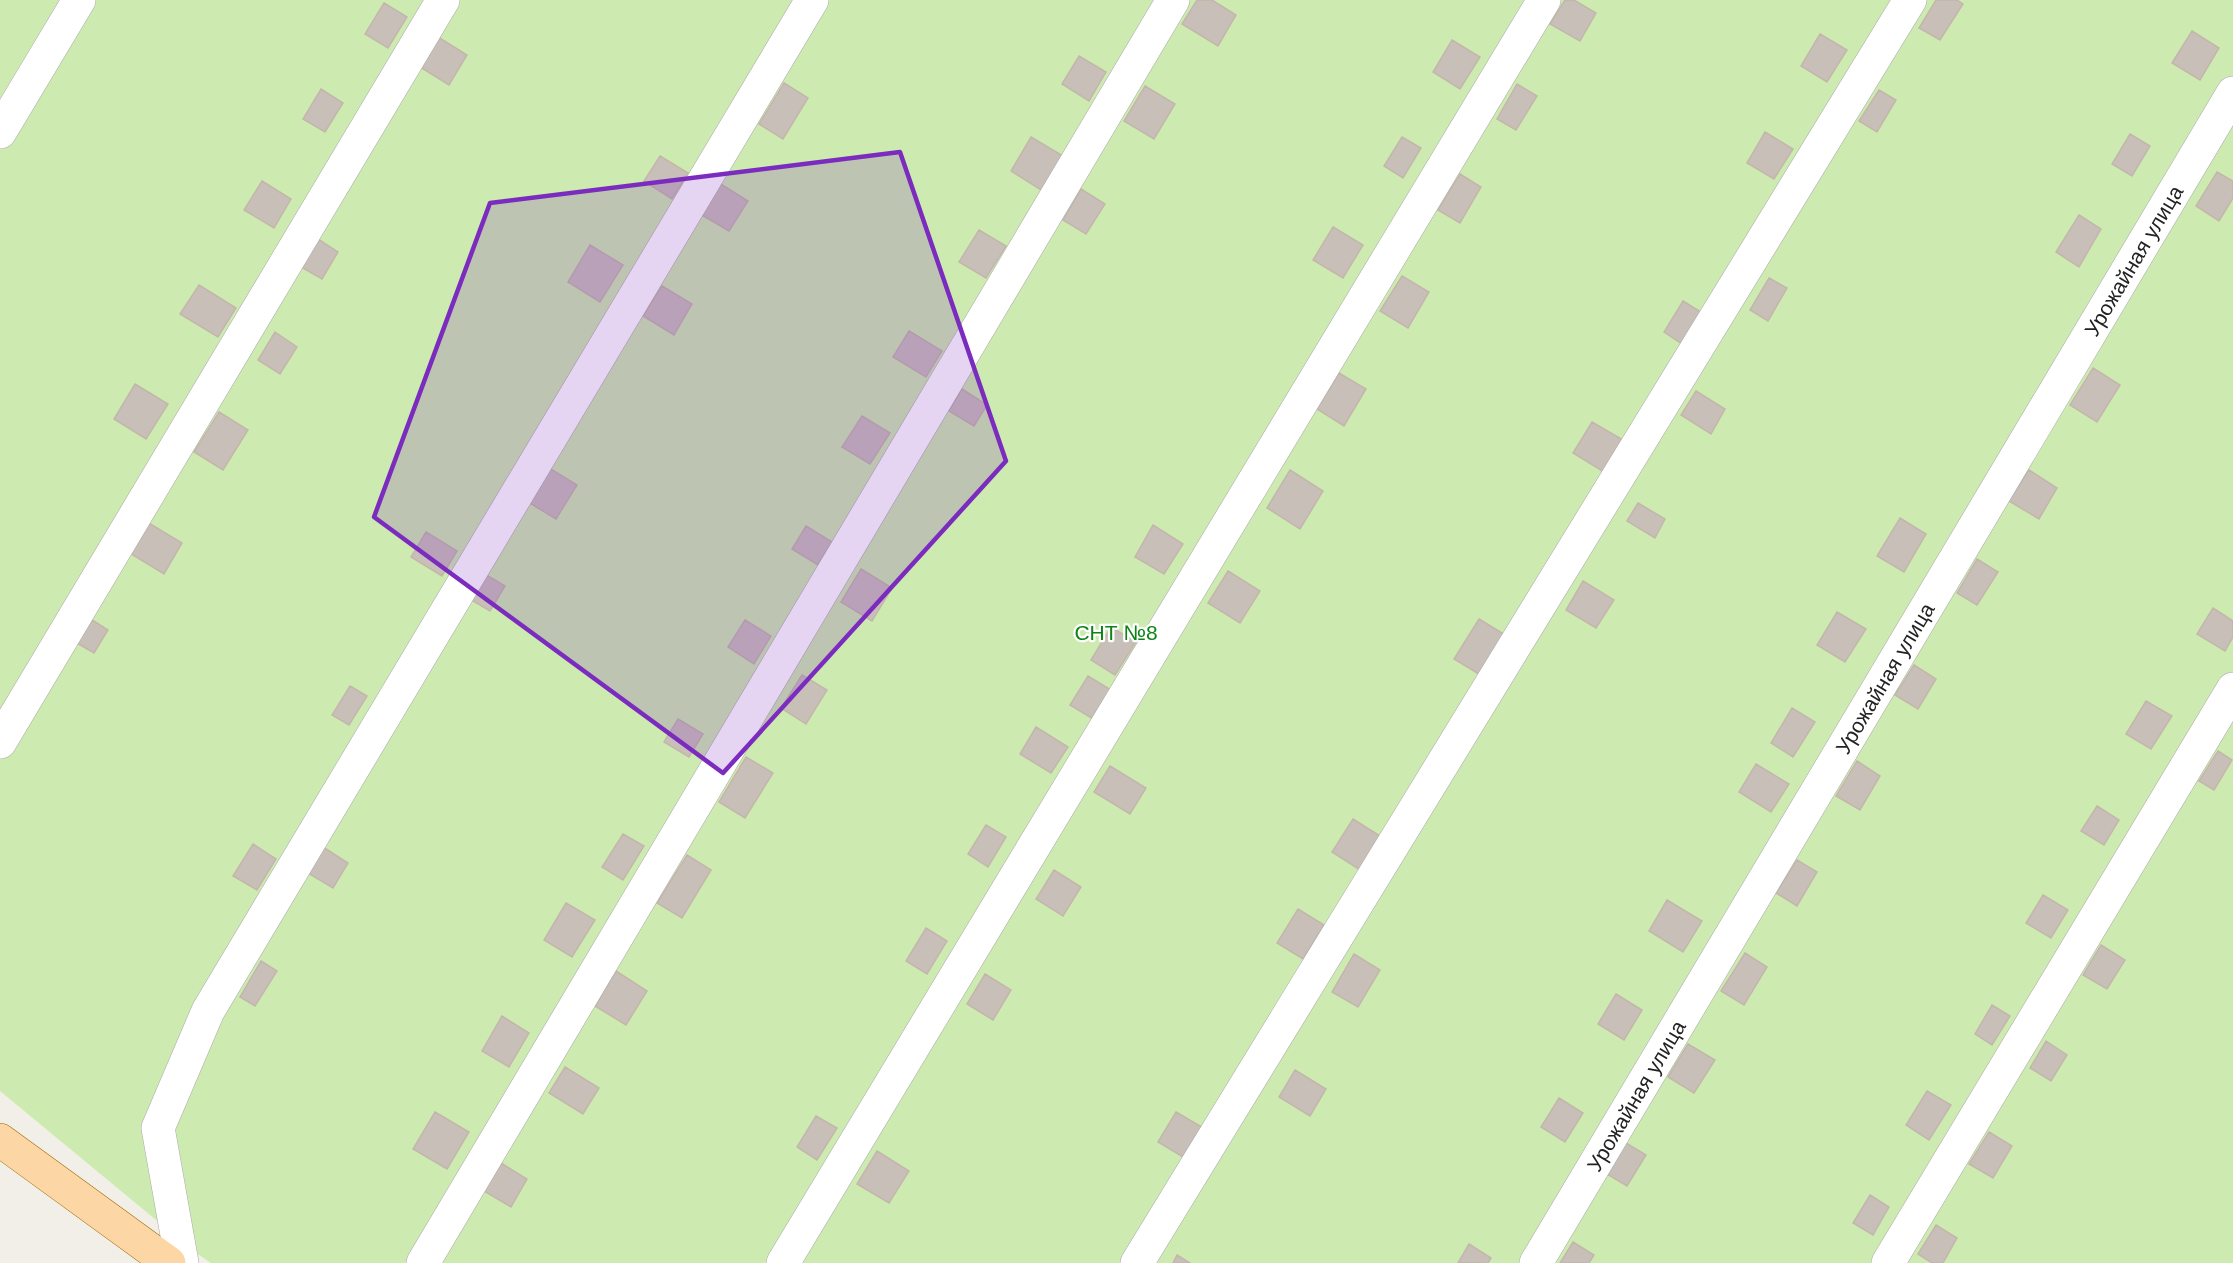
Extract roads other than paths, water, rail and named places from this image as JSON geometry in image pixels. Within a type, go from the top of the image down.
[{"type":"main road","points":[[1,1136],[169,1263]]},
{"type":"street","points":[[0,132],[79,0]]},
{"type":"street","points":[[0,742],[443,0]]},
{"type":"street","points":[[182,1263],[158,1128],[208,1011],[812,0]]},
{"type":"street","points":[[423,1263],[1173,0]]},
{"type":"street","points":[[783,1263],[1544,0]]},
{"type":"street","points":[[1137,1263],[1910,0]]},
{"type":"street","name":"Урожайная улица","points":[[1536,1263],[2233,93]]},
{"type":"street","points":[[1888,1263],[2233,689]]},
{"type":"park label","name":"СНТ №8","points":[[1116,632]]}]
